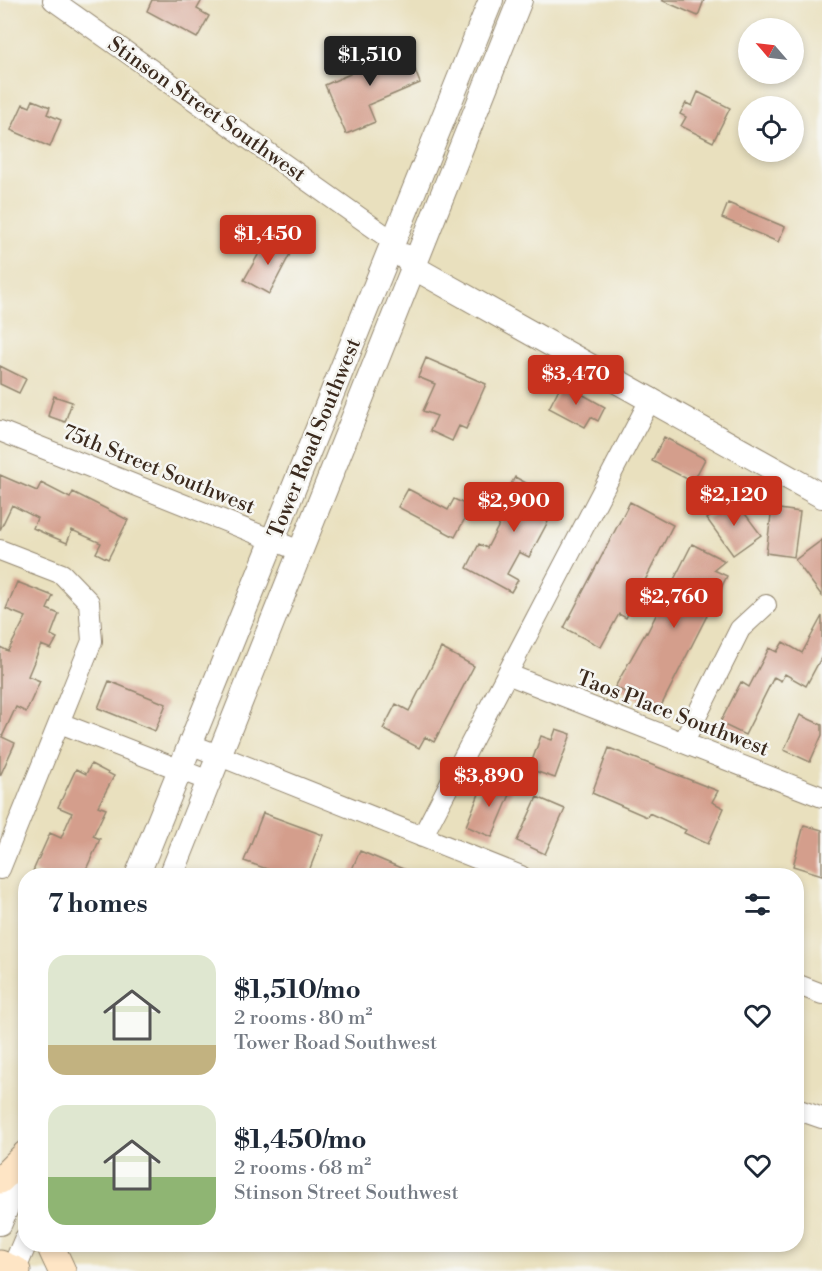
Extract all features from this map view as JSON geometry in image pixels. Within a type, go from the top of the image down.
[{"type":"main road","points":[[0,1180],[18,1163]]},
{"type":"main road","points":[[53,1252],[62,1271]]},
{"type":"street","name":"Stinson Street Southwest","points":[[53,0],[394,242],[413,267],[651,398],[822,496]]},
{"type":"street","name":"Tower Road Southwest","points":[[140,868],[490,0]]},
{"type":"street","name":"Tower Road Southwest","points":[[174,868],[519,0]]},
{"type":"street","points":[[422,837],[651,398]]},
{"type":"street","name":"75th Street Southwest","points":[[0,431],[300,551]]},
{"type":"street","points":[[0,550],[62,574],[89,602],[92,641],[0,869]]},
{"type":"street","points":[[683,743],[740,629],[766,605]]},
{"type":"street","name":"Taos Place Southwest","points":[[507,674],[822,797]]},
{"type":"street","points":[[60,723],[209,781]]},
{"type":"street","points":[[190,744],[501,868]]},
{"type":"street","points":[[804,987],[822,994]]},
{"type":"street","points":[[804,1111],[822,1118]]},
{"type":"street","points":[[0,1223],[18,1177]]},
{"type":"street","points":[[11,1269],[20,1252]]},
{"type":"building","points":[[152,0],[202,0],[197,9],[209,16],[197,38],[147,11]]},
{"type":"building","points":[[661,0],[704,0],[698,16]]},
{"type":"building","points":[[395,46],[401,61],[410,57],[420,83],[368,105],[375,122],[346,134],[325,85],[350,74],[347,67]]},
{"type":"building","points":[[698,92],[730,108],[713,142],[681,126],[686,117],[680,114],[686,103],[692,106]]},
{"type":"building","points":[[33,100],[50,107],[47,114],[61,120],[50,147],[11,130],[23,104],[30,107]]},
{"type":"building","points":[[728,203],[785,227],[778,242],[722,218]]},
{"type":"building","points":[[267,239],[291,252],[269,294],[244,280]]},
{"type":"building","points":[[426,358],[486,384],[466,429],[459,426],[452,441],[430,431],[437,416],[423,411],[435,384],[418,377]]},
{"type":"building","points":[[0,366],[26,379],[19,393],[0,384]]},
{"type":"building","points":[[562,383],[605,407],[598,421],[591,417],[585,427],[549,408]]},
{"type":"building","points":[[54,396],[72,402],[65,422],[48,416]]},
{"type":"building","points":[[664,437],[705,459],[693,482],[652,461]]},
{"type":"building","points":[[0,475],[37,491],[41,483],[70,498],[73,492],[128,520],[108,559],[96,553],[101,543],[72,530],[67,543],[33,528],[37,518],[12,505],[0,530]]},
{"type":"building","points":[[515,477],[559,501],[529,557],[519,552],[507,574],[518,580],[511,592],[467,568],[479,544],[487,548],[509,506],[501,502]]},
{"type":"building","points":[[408,489],[448,510],[454,499],[471,507],[455,537],[398,507]]},
{"type":"building","points":[[734,499],[761,535],[733,555],[707,519]]},
{"type":"building","points":[[630,502],[673,525],[626,618],[619,614],[601,647],[564,628]]},
{"type":"building","points":[[772,508],[800,512],[794,557],[766,553]]},
{"type":"building","points":[[822,540],[822,596],[795,560]]},
{"type":"building","points":[[692,544],[725,561],[714,570],[727,576],[659,710],[615,687],[647,633]]},
{"type":"building","points":[[17,582],[53,596],[47,609],[59,614],[51,635],[57,638],[51,649],[41,645],[28,676],[40,681],[26,712],[16,707],[2,737],[15,743],[0,776],[0,647],[8,651],[26,617],[6,609]]},
{"type":"building","points":[[822,616],[822,656],[806,686],[785,674],[781,681],[774,677],[745,735],[720,723],[741,682],[749,687],[769,648],[777,652],[783,642],[802,653]]},
{"type":"building","points":[[441,648],[474,666],[434,742],[425,737],[419,748],[383,729],[396,704],[409,711]]},
{"type":"building","points":[[109,681],[166,704],[155,731],[98,708]]},
{"type":"building","points":[[800,715],[822,725],[822,735],[810,762],[784,750]]},
{"type":"building","points":[[556,729],[571,734],[555,778],[529,769],[541,736],[552,740]]},
{"type":"building","points":[[609,748],[718,791],[712,802],[724,808],[708,844],[684,833],[686,830],[649,813],[647,817],[592,793]]},
{"type":"building","points":[[91,764],[114,776],[98,806],[106,809],[93,836],[100,839],[87,868],[34,868],[50,833],[61,838],[72,813],[58,807],[76,769],[86,774]]},
{"type":"building","points":[[485,779],[512,790],[492,837],[466,826]]},
{"type":"building","points":[[537,797],[565,809],[545,854],[517,841]]},
{"type":"building","points":[[263,813],[323,835],[310,868],[264,868],[244,861]]},
{"type":"building","points":[[804,825],[822,830],[822,875],[793,866]]},
{"type":"building","points":[[360,851],[401,868],[353,868]]}]
